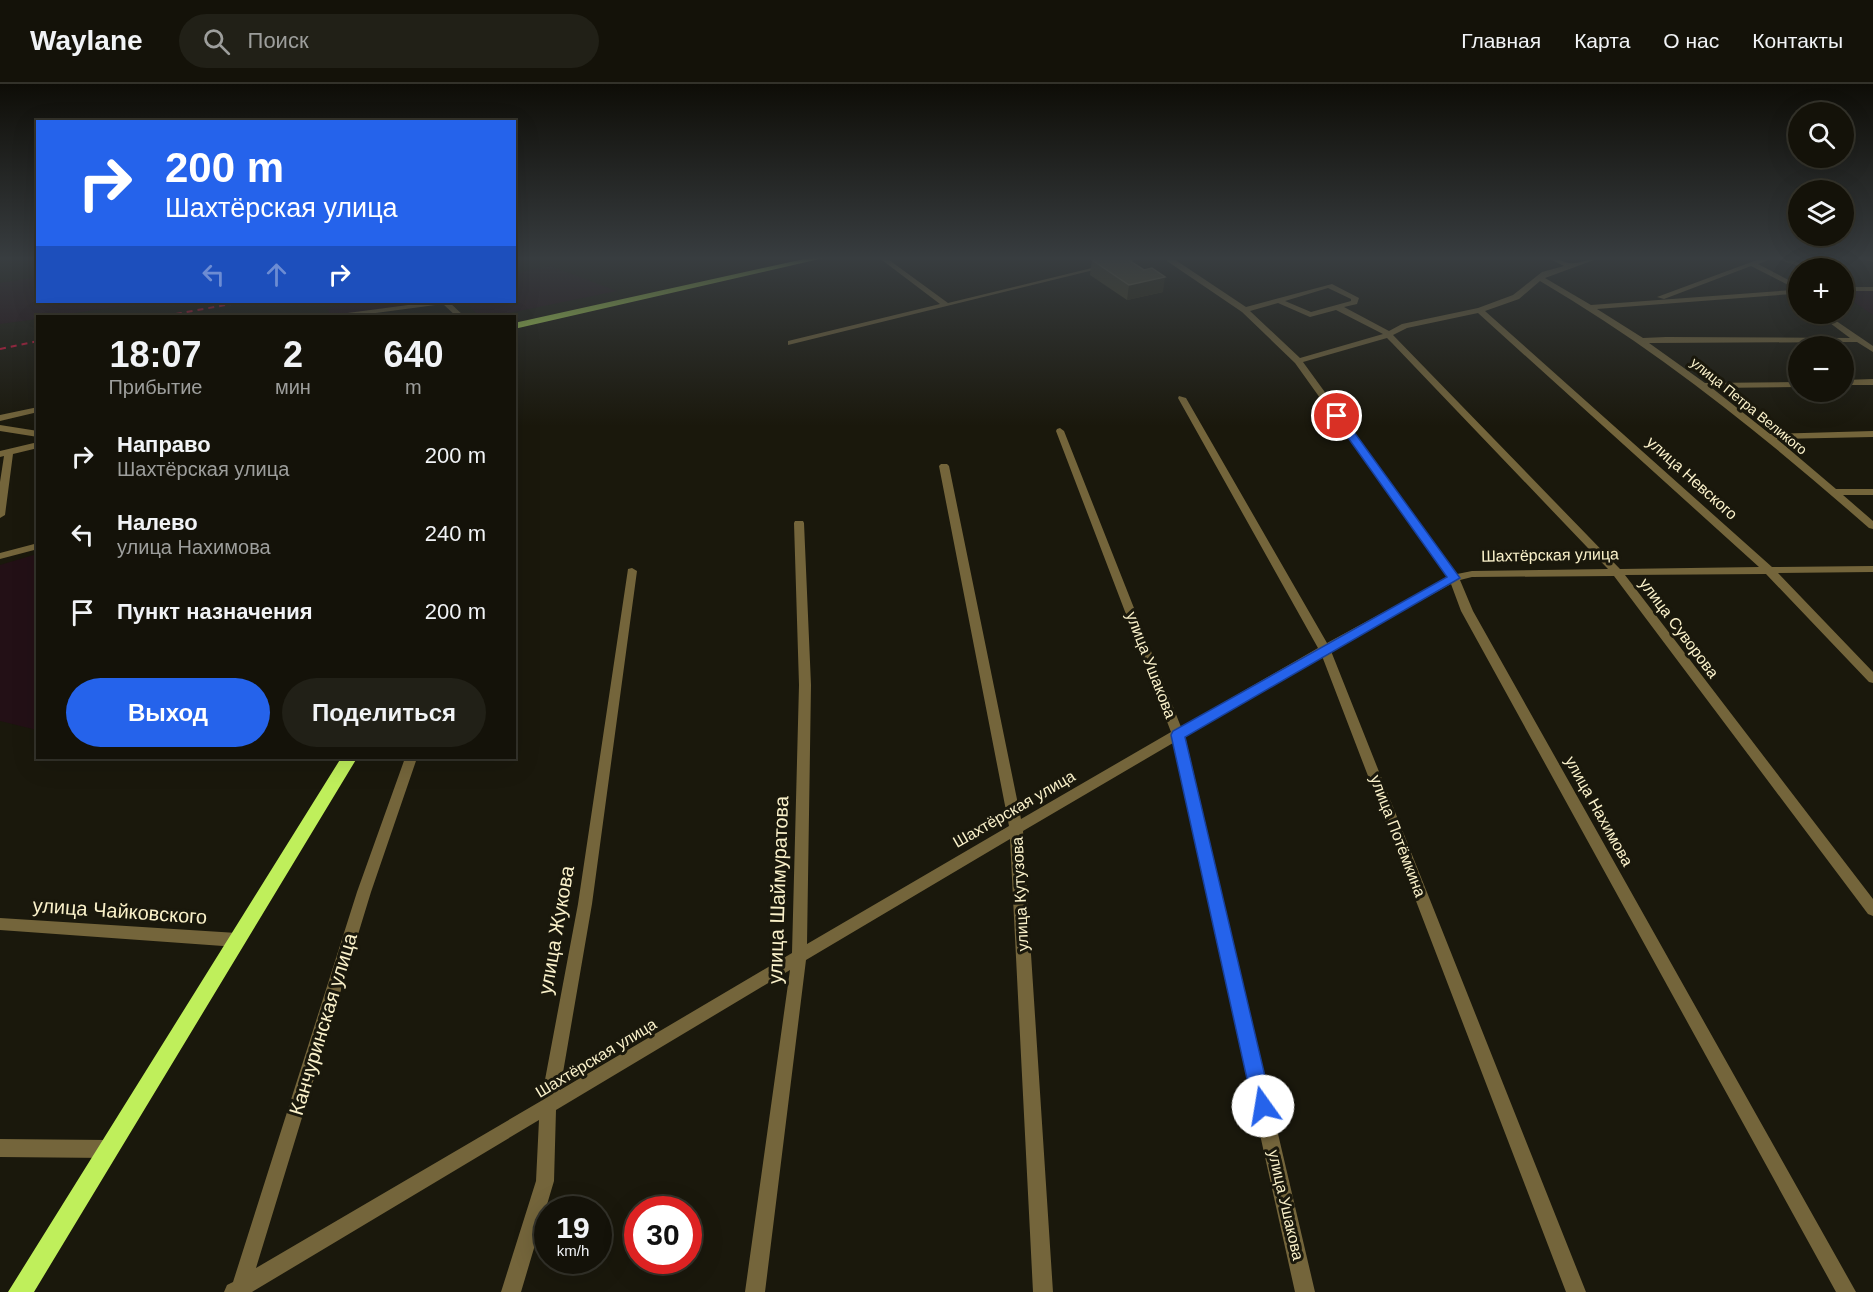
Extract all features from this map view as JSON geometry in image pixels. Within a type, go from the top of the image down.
[{"type":"main road","points":[[516,325],[568,313]]},
{"type":"main road","points":[[20,1292],[349,759]]},
{"type":"street","points":[[791,343],[909,313]]},
{"type":"street","name":"улица Нахимова","points":[[1249,313],[1298,361],[1454,578],[1467,611],[1846,1292]]},
{"type":"street","name":"улица Суворова","points":[[1349,313],[1386,333],[1617,572],[1873,910]]},
{"type":"street","points":[[1298,361],[1381,338],[1386,333],[1433,318],[1460,313]]},
{"type":"street","name":"улица Невского","points":[[1484,313],[1769,570],[1873,679]]},
{"type":"street","name":"улица Петра Великого","points":[[1602,313],[1704,386],[1873,526]]},
{"type":"street","points":[[1836,324],[1873,350]]},
{"type":"street","points":[[1641,340],[1859,340]]},
{"type":"street","points":[[1854,383],[1873,382]]},
{"type":"street","points":[[1704,386],[1788,384]]},
{"type":"street","name":"улица Потёмкина","points":[[1182,398],[1324,649],[1576,1292]]},
{"type":"street","points":[[0,418],[36,409]]},
{"type":"street","points":[[0,428],[36,434]]},
{"type":"street","name":"улица Ушакова","points":[[1060,430],[1178,735],[1305,1292]]},
{"type":"street","points":[[1766,437],[1873,434]]},
{"type":"street","points":[[0,515],[5,453],[36,445]]},
{"type":"street","name":"улица Кутузова","points":[[944,466],[1016,828],[1042,1292]]},
{"type":"street","points":[[1834,492],[1873,492]]},
{"type":"street","name":"улица Шаймуратова","points":[[755,1292],[799,957],[805,685],[799,523]]},
{"type":"street","points":[[0,556],[36,547]]},
{"type":"street","name":"Шахтёрская улица","points":[[238,1291],[1016,828],[1324,649],[1454,578],[1472,574],[1873,569]]},
{"type":"street","name":"улица Жукова","points":[[511,1292],[545,1181],[548,1108],[585,904],[632,571]]},
{"type":"street","name":"Канчуринская улица","points":[[238,1291],[364,892],[411,759]]},
{"type":"street","name":"улица Чайковского","points":[[0,924],[237,940]]},
{"type":"street","points":[[0,1148],[108,1149]]},
{"type":"shaded area","points":[[0,313],[72,313],[36,315],[36,319],[0,324]]},
{"type":"shaded area","points":[[330,313],[351,313],[340,315]]},
{"type":"shaded area","points":[[476,313],[507,313],[499,315]]},
{"type":"shaded area","points":[[36,555],[36,730],[0,721],[0,565]]},
{"type":"railway","points":[[170,315],[179,313]]},
{"type":"railway","points":[[0,349],[36,341]]},
{"type":"route","points":[[1263,1106],[1178,735],[1324,649],[1454,578],[1337,416]]}]
